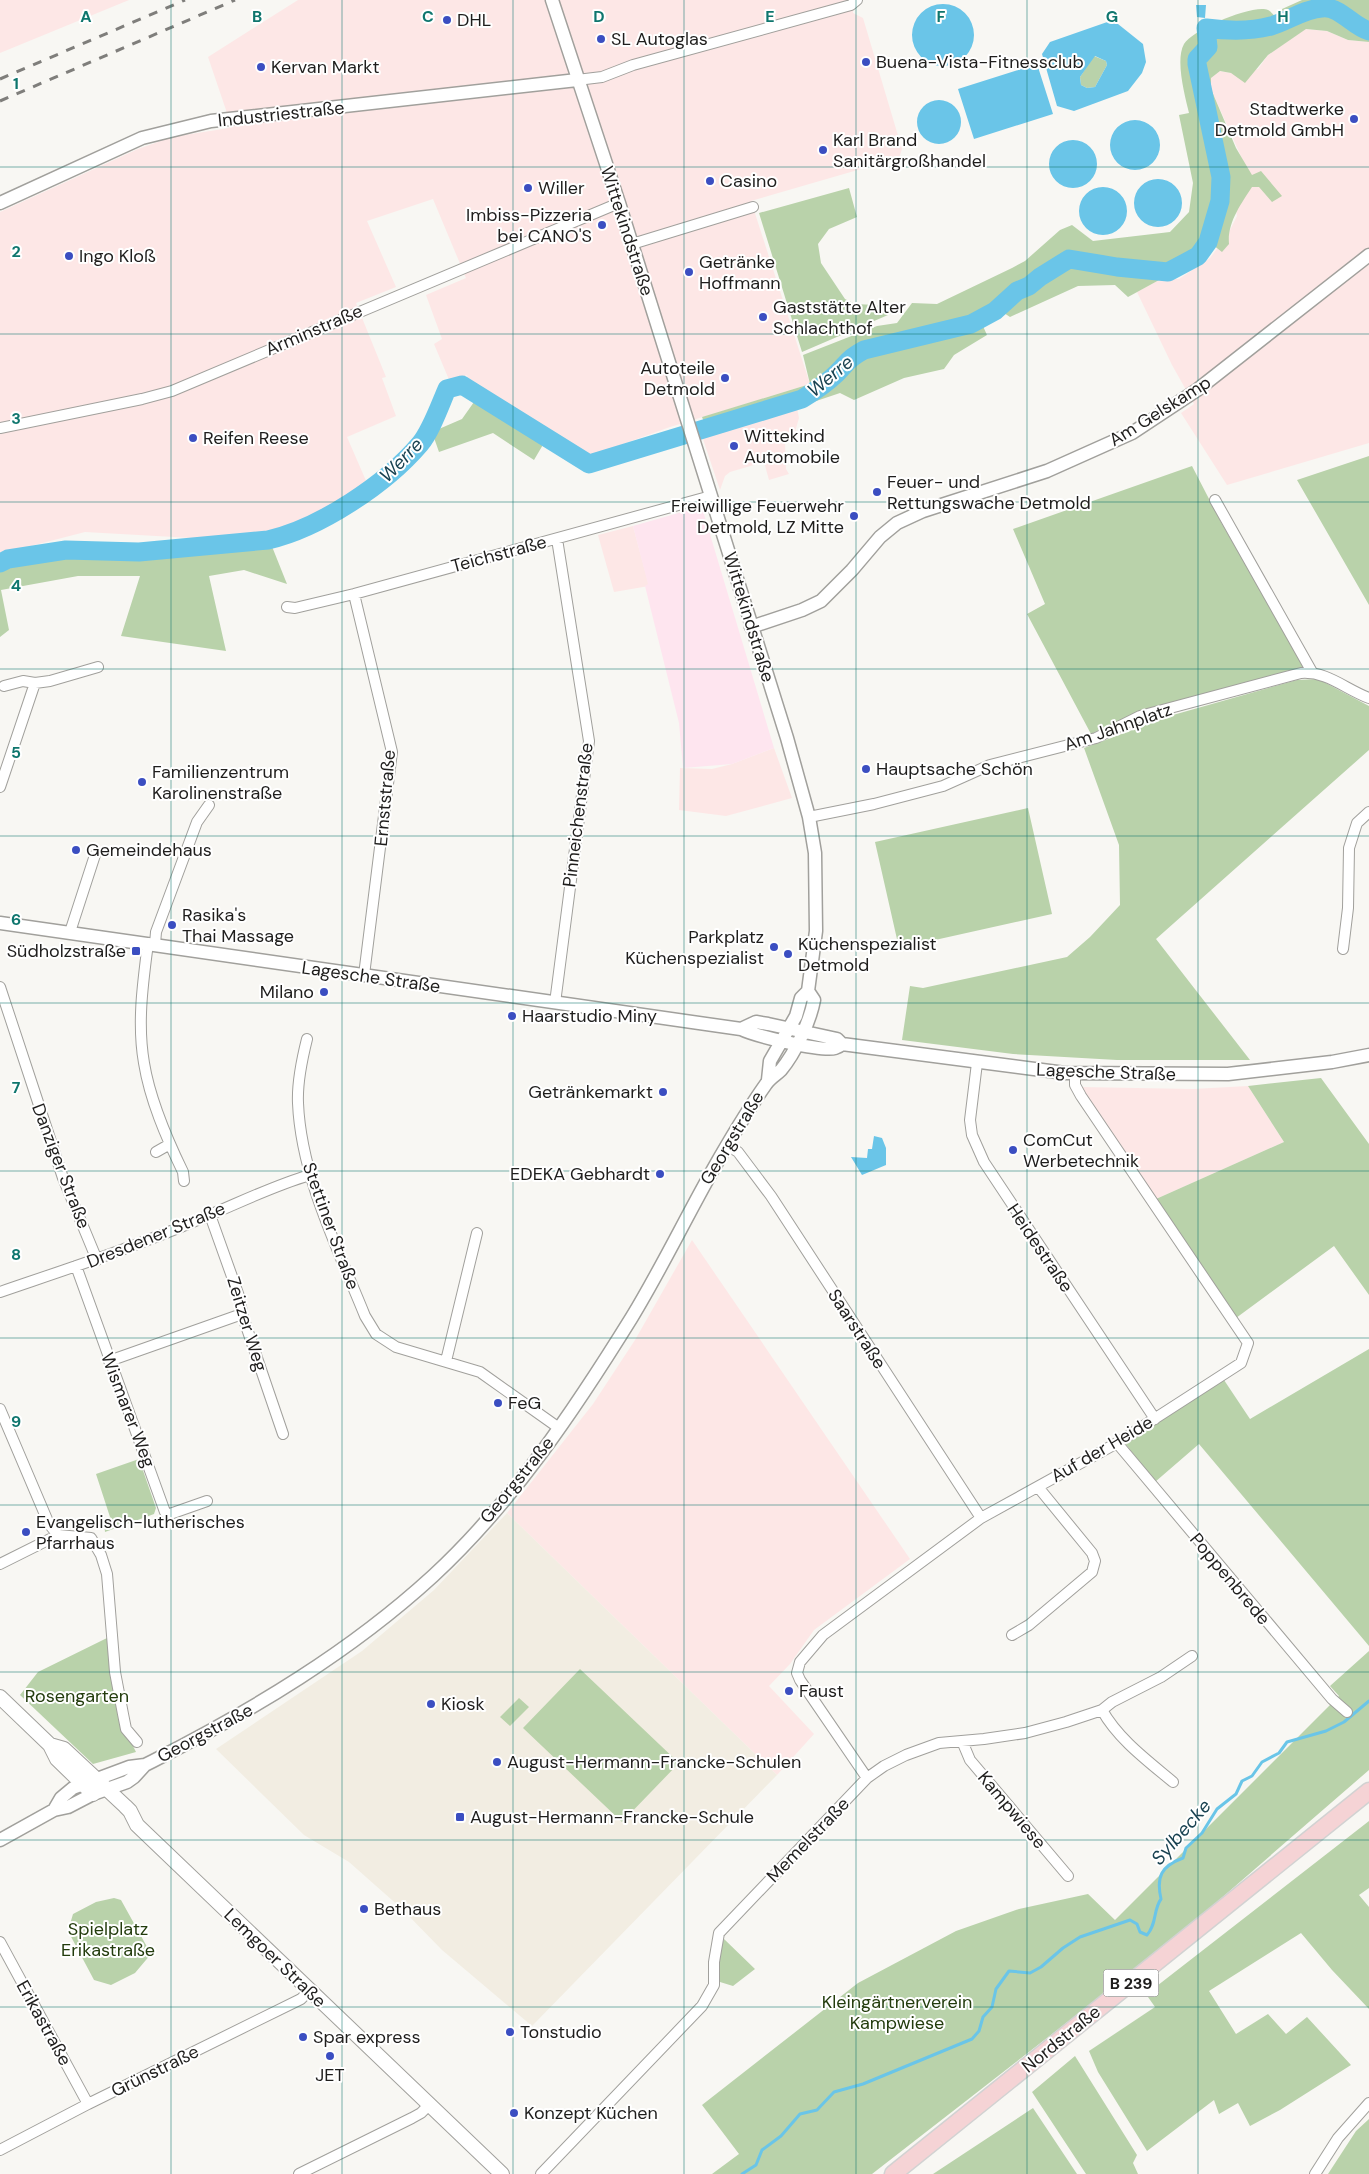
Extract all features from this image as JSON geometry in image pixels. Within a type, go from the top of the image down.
[{"type":"main road","name":"Lemgoer Straße","points":[[0,1697],[50,1745],[56,1759],[93,1794]]},
{"type":"main road","name":"Lemgoer Straße","points":[[50,1745],[64,1749],[107,1789],[130,1811],[137,1826],[502,2174]]},
{"type":"main road","name":"Nordstraße","points":[[893,2174],[1369,1792]]},
{"type":"street","name":"Wittekindstraße","points":[[552,0],[632,244],[791,752],[809,817],[815,853],[816,931],[808,990],[801,998],[790,1028],[782,1040]]},
{"type":"street","points":[[577,80],[602,77],[633,65],[851,5],[857,0]]},
{"type":"street","name":"Industriestraße","points":[[0,203],[142,138],[211,121],[577,80]]},
{"type":"street","name":"Arminstraße","points":[[0,428],[142,399],[172,391],[619,203]]},
{"type":"street","points":[[632,244],[753,207]]},
{"type":"street","name":"Am Gelskamp","points":[[751,626],[802,610],[821,601],[880,537],[897,523],[923,511],[1047,471],[1132,433],[1196,390],[1369,255]]},
{"type":"street","name":"Teichstraße","points":[[287,608],[295,608],[354,594],[711,496]]},
{"type":"street","points":[[1215,500],[1312,672],[1323,675],[1369,698]]},
{"type":"street","name":"Pinneichenstraße","points":[[555,1004],[589,742],[557,539]]},
{"type":"street","name":"Ernststraße","points":[[354,594],[392,752],[364,975]]},
{"type":"street","points":[[4,686],[23,681],[35,683],[98,667]]},
{"type":"street","name":"Am Jahnplatz","points":[[809,817],[874,804],[943,786],[990,765],[1096,738],[1140,716],[1312,672]]},
{"type":"street","points":[[0,787],[35,683]]},
{"type":"street","points":[[184,1181],[183,1172],[170,1144],[149,1084],[142,1049],[140,1019],[152,944],[197,822],[209,805]]},
{"type":"street","points":[[1343,949],[1348,908],[1349,848],[1357,823],[1369,812]]},
{"type":"street","points":[[70,932],[95,855]]},
{"type":"street","name":"Lagesche Straße","points":[[0,923],[741,1030],[751,1034],[834,1049],[842,1044]]},
{"type":"street","name":"Danziger Straße","points":[[0,987],[63,1178],[97,1260]]},
{"type":"street","name":"Wittekindstraße","points":[[804,1032],[810,1018],[814,1000],[808,990]]},
{"type":"street","name":"Lagesche Straße","points":[[741,1030],[756,1022],[837,1039],[842,1044],[976,1063],[1075,1073],[1228,1074],[1332,1062],[1369,1055]]},
{"type":"street","name":"Georgstraße","points":[[54,1810],[61,1798],[74,1788],[128,1767],[145,1765],[219,1727],[291,1685],[408,1598],[442,1567],[504,1500],[559,1428],[633,1315],[727,1145],[768,1080],[780,1071],[804,1032]]},
{"type":"street","name":"Stettiner Straße","points":[[307,1039],[302,1060],[298,1101],[302,1138],[310,1175],[365,1316],[376,1334],[396,1347],[480,1372],[559,1428]]},
{"type":"street","name":"Georgstraße","points":[[768,1080],[768,1066],[782,1040]]},
{"type":"street","name":"Heidestraße","points":[[976,1063],[970,1120],[972,1135],[984,1162],[1155,1419]]},
{"type":"street","name":"Auf der Heide","points":[[867,1778],[800,1680],[798,1673],[800,1662],[823,1636],[981,1518],[1117,1442],[1242,1364],[1248,1342],[1081,1096],[1076,1085],[1075,1073]]},
{"type":"street","points":[[156,1152],[170,1144]]},
{"type":"street","name":"Saarstraße","points":[[727,1145],[738,1152],[771,1196],[981,1518]]},
{"type":"street","name":"Dresdener Straße","points":[[0,1292],[97,1260],[287,1182],[310,1175]]},
{"type":"street","name":"Zeitzer Weg","points":[[210,1214],[240,1299],[242,1314],[283,1434]]},
{"type":"street","points":[[446,1361],[477,1233]]},
{"type":"street","name":"Wismarer Weg","points":[[76,1266],[109,1361],[166,1512],[170,1514],[207,1501]]},
{"type":"street","points":[[109,1361],[242,1314]]},
{"type":"street","points":[[0,1409],[49,1524],[58,1535]]},
{"type":"street","name":"Poppenbrede","points":[[1117,1442],[1332,1700],[1347,1712]]},
{"type":"street","points":[[1012,1635],[1029,1625],[1092,1572],[1095,1561],[1092,1553],[1038,1486]]},
{"type":"street","points":[[0,1564],[58,1535],[91,1538],[102,1554],[106,1574],[116,1679],[126,1729],[137,1742]]},
{"type":"street","name":"Memelstraße","points":[[541,2174],[702,2006],[714,1985],[714,1962],[719,1933],[867,1778],[884,1766],[939,1743],[1025,1732],[1066,1722],[1102,1710],[1112,1702],[1161,1677],[1192,1656]]},
{"type":"street","points":[[1102,1710],[1133,1748],[1173,1782]]},
{"type":"street","name":"Kampwiese","points":[[962,1741],[970,1760],[1068,1876]]},
{"type":"street","name":"Georgstraße","points":[[54,1810],[68,1807],[93,1794],[127,1782],[134,1778],[145,1765]]},
{"type":"street","points":[[0,1840],[54,1810]]},
{"type":"street","name":"Erikastraße","points":[[0,1942],[88,2104]]},
{"type":"street","name":"Grünstraße","points":[[0,2150],[88,2104],[301,2000],[309,1991]]},
{"type":"street","points":[[1315,2174],[1338,2138],[1369,2103]]},
{"type":"street","points":[[299,2174],[412,2118],[421,2113],[429,2104]]},
{"type":"shaded area","points":[[0,0],[129,0],[0,53]]},
{"type":"shaded area","points":[[298,0],[852,0],[853,13],[863,18],[902,149],[899,158],[751,201],[810,384],[670,427],[590,456],[584,455],[541,428],[533,420],[523,418],[486,396],[469,384],[467,375],[450,382],[434,344],[442,339],[426,295],[466,278],[433,199],[367,221],[396,287],[356,303],[386,377],[382,378],[396,416],[347,437],[367,483],[327,510],[245,541],[85,532],[0,554],[0,212],[138,149],[172,137],[229,128],[226,110],[208,57]]},
{"type":"shaded area","points":[[1305,29],[1327,31],[1348,40],[1369,42],[1369,443],[1227,485],[1181,413],[1194,404],[1172,365],[1137,292],[1161,279],[1179,279],[1210,258],[1228,234],[1237,216],[1235,204],[1243,161],[1211,89],[1211,78],[1219,71],[1231,73],[1258,69],[1268,55]]},
{"type":"shaded area","points":[[797,408],[799,418],[795,432],[785,443],[786,469],[789,474],[769,480],[764,462],[730,472],[725,476],[720,490],[702,436],[745,425]]},
{"type":"shaded area","points":[[696,508],[703,511],[774,748],[732,764],[683,768],[679,723],[645,586],[648,584],[633,526]]},
{"type":"shaded area","points":[[633,526],[649,586],[614,592],[598,535]]},
{"type":"shaded area","points":[[774,748],[792,798],[726,816],[679,810],[680,768],[712,769],[732,764]]},
{"type":"shaded area","points":[[1248,1086],[1284,1142],[1156,1199],[1080,1087],[1193,1089]]},
{"type":"shaded area","points":[[692,1240],[910,1559],[814,1630],[790,1664],[769,1686],[814,1734],[777,1775],[507,1513],[593,1404],[635,1340]]},
{"type":"shaded area","name":"August-Hermann-Francke-Schulen","points":[[507,1513],[777,1775],[532,2026],[442,1950],[401,1908],[349,1862],[304,1835],[216,1749],[362,1651],[434,1590]]},
{"type":"green space","points":[[1302,0],[1369,0],[1369,42],[1348,40],[1327,31],[1306,29],[1268,55],[1245,83],[1231,73],[1220,71],[1211,78],[1211,89],[1236,148],[1252,175],[1261,171],[1282,196],[1272,202],[1259,187],[1252,187],[1232,221],[1229,244],[1222,252],[1213,245],[1171,265],[1161,279],[1128,297],[1115,285],[1078,286],[1010,317],[1004,313],[982,324],[987,335],[954,355],[944,369],[904,378],[854,400],[840,393],[745,425],[709,434],[702,417],[810,384],[803,355],[877,326],[897,323],[912,303],[937,304],[1012,268],[1025,261],[1060,230],[1072,225],[1093,241],[1170,232],[1189,212],[1193,183],[1179,115],[1189,113],[1183,88],[1180,59],[1184,44],[1199,32],[1237,14],[1260,9],[1269,11],[1277,18],[1282,16],[1282,9]]},
{"type":"green space","points":[[1094,56],[1106,61],[1107,65],[1095,87],[1087,88],[1081,85],[1080,77]]},
{"type":"green space","points":[[849,188],[857,217],[829,229],[818,244],[821,263],[845,299],[855,304],[876,305],[895,312],[802,352],[759,213]]},
{"type":"green space","points":[[474,402],[502,417],[523,433],[544,443],[534,460],[493,433],[439,452],[432,432],[462,419]]},
{"type":"green space","points":[[1369,456],[1369,605],[1297,480]]},
{"type":"green space","points":[[1192,466],[1222,524],[1303,662],[1302,669],[1129,716],[1091,734],[1027,614],[1045,604],[1013,529]]},
{"type":"green space","points":[[271,544],[287,584],[244,570],[209,576],[226,651],[121,636],[140,576],[78,576],[1,590],[9,630],[0,637],[0,570],[10,566],[71,558],[140,560]]},
{"type":"green space","points":[[1318,679],[1369,706],[1369,750],[1156,939],[1250,1060],[1117,1060],[1013,1054],[902,1040],[910,986],[923,988],[1067,957],[1090,937],[1120,905],[1119,845],[1084,748],[1173,715],[1297,680]]},
{"type":"green space","points":[[1028,808],[1052,914],[899,948],[875,842]]},
{"type":"green space","points":[[1321,1078],[1369,1144],[1369,1295],[1334,1246],[1236,1318],[1156,1199],[1284,1142],[1248,1086]]},
{"type":"green space","points":[[1369,1349],[1369,1646],[1199,1444],[1155,1482],[1125,1443],[1224,1380],[1250,1419]]},
{"type":"green space","points":[[139,1459],[156,1508],[154,1514],[105,1532],[104,1520],[110,1517],[96,1474]]},
{"type":"green space","name":"Rosengarten","points":[[107,1638],[119,1718],[136,1752],[93,1764],[20,1695],[38,1672]]},
{"type":"green space","name":"Kleingärtnerverein Kampwiese","points":[[1369,1651],[1369,1770],[1173,1940],[872,2174],[712,2174],[739,2154],[702,2105],[858,1983],[956,1931],[1019,1909],[1088,1894],[1115,1920],[1339,1696],[1330,1686]]},
{"type":"green space","points":[[580,1669],[679,1763],[622,1822],[523,1728]]},
{"type":"green space","points":[[519,1698],[529,1707],[510,1726],[500,1717]]},
{"type":"green space","points":[[1369,1821],[1369,1888],[1359,1895],[1369,1907],[1369,2009],[1332,1970],[1301,1933],[1209,1991],[1236,2034],[1268,2014],[1286,2034],[1307,2017],[1351,2065],[1280,2110],[1250,2126],[1238,2103],[1219,2114],[1214,2100],[1147,2151],[1098,2072],[1089,2051],[1155,2007],[1148,1997],[1153,1989]]},
{"type":"green space","name":"Spielplatz Erikastraße","points":[[114,1898],[121,1900],[151,1954],[135,1973],[111,1985],[94,1980],[68,1931],[73,1914],[96,1902]]},
{"type":"green space","points":[[724,1939],[755,1969],[733,1986],[720,1982],[718,1960]]},
{"type":"green space","points":[[1075,2056],[1137,2155],[1133,2163],[1138,2174],[1086,2174],[1032,2092]]},
{"type":"green space","points":[[1033,2108],[1077,2174],[933,2174]]},
{"type":"green space","points":[[1369,2119],[1369,2174],[1328,2174],[1356,2131]]},
{"type":"water","points":[[943,4],[955,6],[965,13],[972,23],[974,35],[972,47],[965,57],[955,64],[943,66],[931,64],[921,57],[914,47],[912,35],[914,23],[921,13],[931,6]]},
{"type":"water","points":[[1196,5],[1206,5],[1205,18],[1197,17]]},
{"type":"water","points":[[1113,20],[1143,44],[1146,62],[1142,73],[1128,91],[1074,111],[1057,106],[1042,54],[1050,42]],"holes":[[[1095,56],[1106,61],[1107,65],[1095,87],[1087,88],[1081,85],[1080,77]]]},
{"type":"water","points":[[1031,66],[1032,69],[1038,67],[1053,114],[974,139],[958,89]]},
{"type":"water","points":[[939,100],[951,104],[957,110],[961,122],[957,134],[951,140],[939,144],[927,140],[921,134],[917,122],[921,110],[927,104]]},
{"type":"water","points":[[1130,120],[1140,120],[1153,127],[1160,140],[1160,150],[1153,163],[1140,170],[1130,170],[1121,166],[1114,159],[1110,150],[1110,140],[1114,131],[1121,124]]},
{"type":"water","points":[[1068,140],[1078,140],[1087,144],[1093,150],[1096,155],[1096,173],[1087,184],[1078,188],[1068,188],[1059,184],[1053,178],[1049,169],[1049,159],[1053,150],[1059,144]]},
{"type":"water","points":[[1153,179],[1163,179],[1175,186],[1182,198],[1182,208],[1175,220],[1163,227],[1153,227],[1145,223],[1138,216],[1134,208],[1134,198],[1138,190],[1145,183]]},
{"type":"water","points":[[1098,187],[1108,187],[1120,194],[1127,206],[1127,216],[1120,228],[1108,235],[1098,235],[1090,231],[1083,224],[1079,216],[1079,206],[1083,198],[1090,191]]},
{"type":"water","points":[[874,1136],[882,1138],[886,1148],[886,1165],[862,1175],[851,1157],[867,1158],[868,1149],[872,1149]]},
{"type":"waterway","name":"Werre","points":[[0,563],[8,559],[66,550],[139,552],[268,540],[309,526],[371,489],[406,459],[424,439],[447,389],[462,385],[589,464],[802,399],[825,384],[852,358],[864,350],[971,324],[995,311],[1017,291],[1029,286],[1069,259],[1117,267],[1168,272],[1198,256],[1208,242],[1220,201],[1221,177],[1197,64],[1197,59],[1208,47],[1206,28],[1222,30],[1263,28],[1302,13],[1328,8],[1335,10],[1369,31]]},
{"type":"waterway","name":"Sylbecke","points":[[742,2174],[756,2165],[762,2150],[781,2136],[800,2114],[817,2110],[834,2092],[863,2084],[972,2039],[979,2031],[983,2017],[992,2007],[996,1989],[1009,1971],[1030,1973],[1041,1967],[1063,1948],[1080,1937],[1130,1920],[1137,1924],[1140,1932],[1147,1935],[1161,1899],[1159,1884],[1162,1873],[1170,1865],[1183,1858],[1186,1848],[1202,1833],[1217,1809],[1236,1794],[1242,1781],[1252,1776],[1262,1762],[1279,1753],[1287,1742],[1326,1731],[1344,1722],[1369,1701]]},
{"type":"railway","points":[[0,79],[185,0]]},
{"type":"railway","points":[[0,101],[235,0]]},
{"type":"place","name":"DHL","points":[[447,20]]},
{"type":"place","name":"SL Autoglas","points":[[601,39]]},
{"type":"place","name":"Buena-Vista-Fitnessclub","points":[[866,62]]},
{"type":"place","name":"Kervan Markt","points":[[261,67]]},
{"type":"place","name":"Stadtwerke Detmold GmbH","points":[[1354,119]]},
{"type":"place","name":"Karl Brand Sanitärgroßhandel","points":[[823,150]]},
{"type":"place","name":"Casino","points":[[710,181]]},
{"type":"place","name":"Willer","points":[[528,188]]},
{"type":"place","name":"Imbiss-Pizzeria bei CANO'S","points":[[602,225]]},
{"type":"place","name":"Ingo Kloß","points":[[69,256]]},
{"type":"place","name":"Getränke Hoffmann","points":[[689,272]]},
{"type":"place","name":"Gaststätte Alter Schlachthof","points":[[763,317]]},
{"type":"place","name":"Autoteile Detmold","points":[[725,378]]},
{"type":"place","name":"Reifen Reese","points":[[193,438]]},
{"type":"place","name":"Wittekind Automobile","points":[[734,446]]},
{"type":"place","name":"Feuer- und Rettungswache Detmold","points":[[877,492]]},
{"type":"place","name":"Freiwillige Feuerwehr Detmold, LZ Mitte","points":[[854,516]]},
{"type":"place","name":"Hauptsache Schön","points":[[866,769]]},
{"type":"place","name":"Familienzentrum Karolinenstraße","points":[[142,782]]},
{"type":"place","name":"Gemeindehaus","points":[[76,850]]},
{"type":"place","name":"Rasika's Thai Massage","points":[[172,925]]},
{"type":"place","name":"Parkplatz Küchenspezialist","points":[[774,947]]},
{"type":"place","name":"Südholzstraße","points":[[136,951]]},
{"type":"place","name":"Küchenspezialist Detmold","points":[[788,954]]},
{"type":"place","name":"Milano","points":[[324,992]]},
{"type":"place","name":"Haarstudio Miny","points":[[512,1016]]},
{"type":"place","name":"Getränkemarkt","points":[[663,1092]]},
{"type":"place","name":"ComCut Werbetechnik","points":[[1013,1150]]},
{"type":"place","name":"EDEKA Gebhardt","points":[[660,1174]]},
{"type":"place","name":"FeG","points":[[498,1403]]},
{"type":"place","name":"Evangelisch-lutherisches Pfarrhaus","points":[[26,1532]]},
{"type":"place","name":"Faust","points":[[789,1691]]},
{"type":"place","name":"Kiosk","points":[[431,1704]]},
{"type":"place","name":"August-Hermann-Francke-Schulen","points":[[497,1762]]},
{"type":"place","name":"August-Hermann-Francke-Schule","points":[[460,1817]]},
{"type":"place","name":"Bethaus","points":[[364,1909]]},
{"type":"place","name":"Tonstudio","points":[[510,2032]]},
{"type":"place","name":"Spar express","points":[[303,2037]]},
{"type":"place","name":"JET","points":[[330,2056]]},
{"type":"place","name":"Konzept Küchen","points":[[514,2113]]}]
